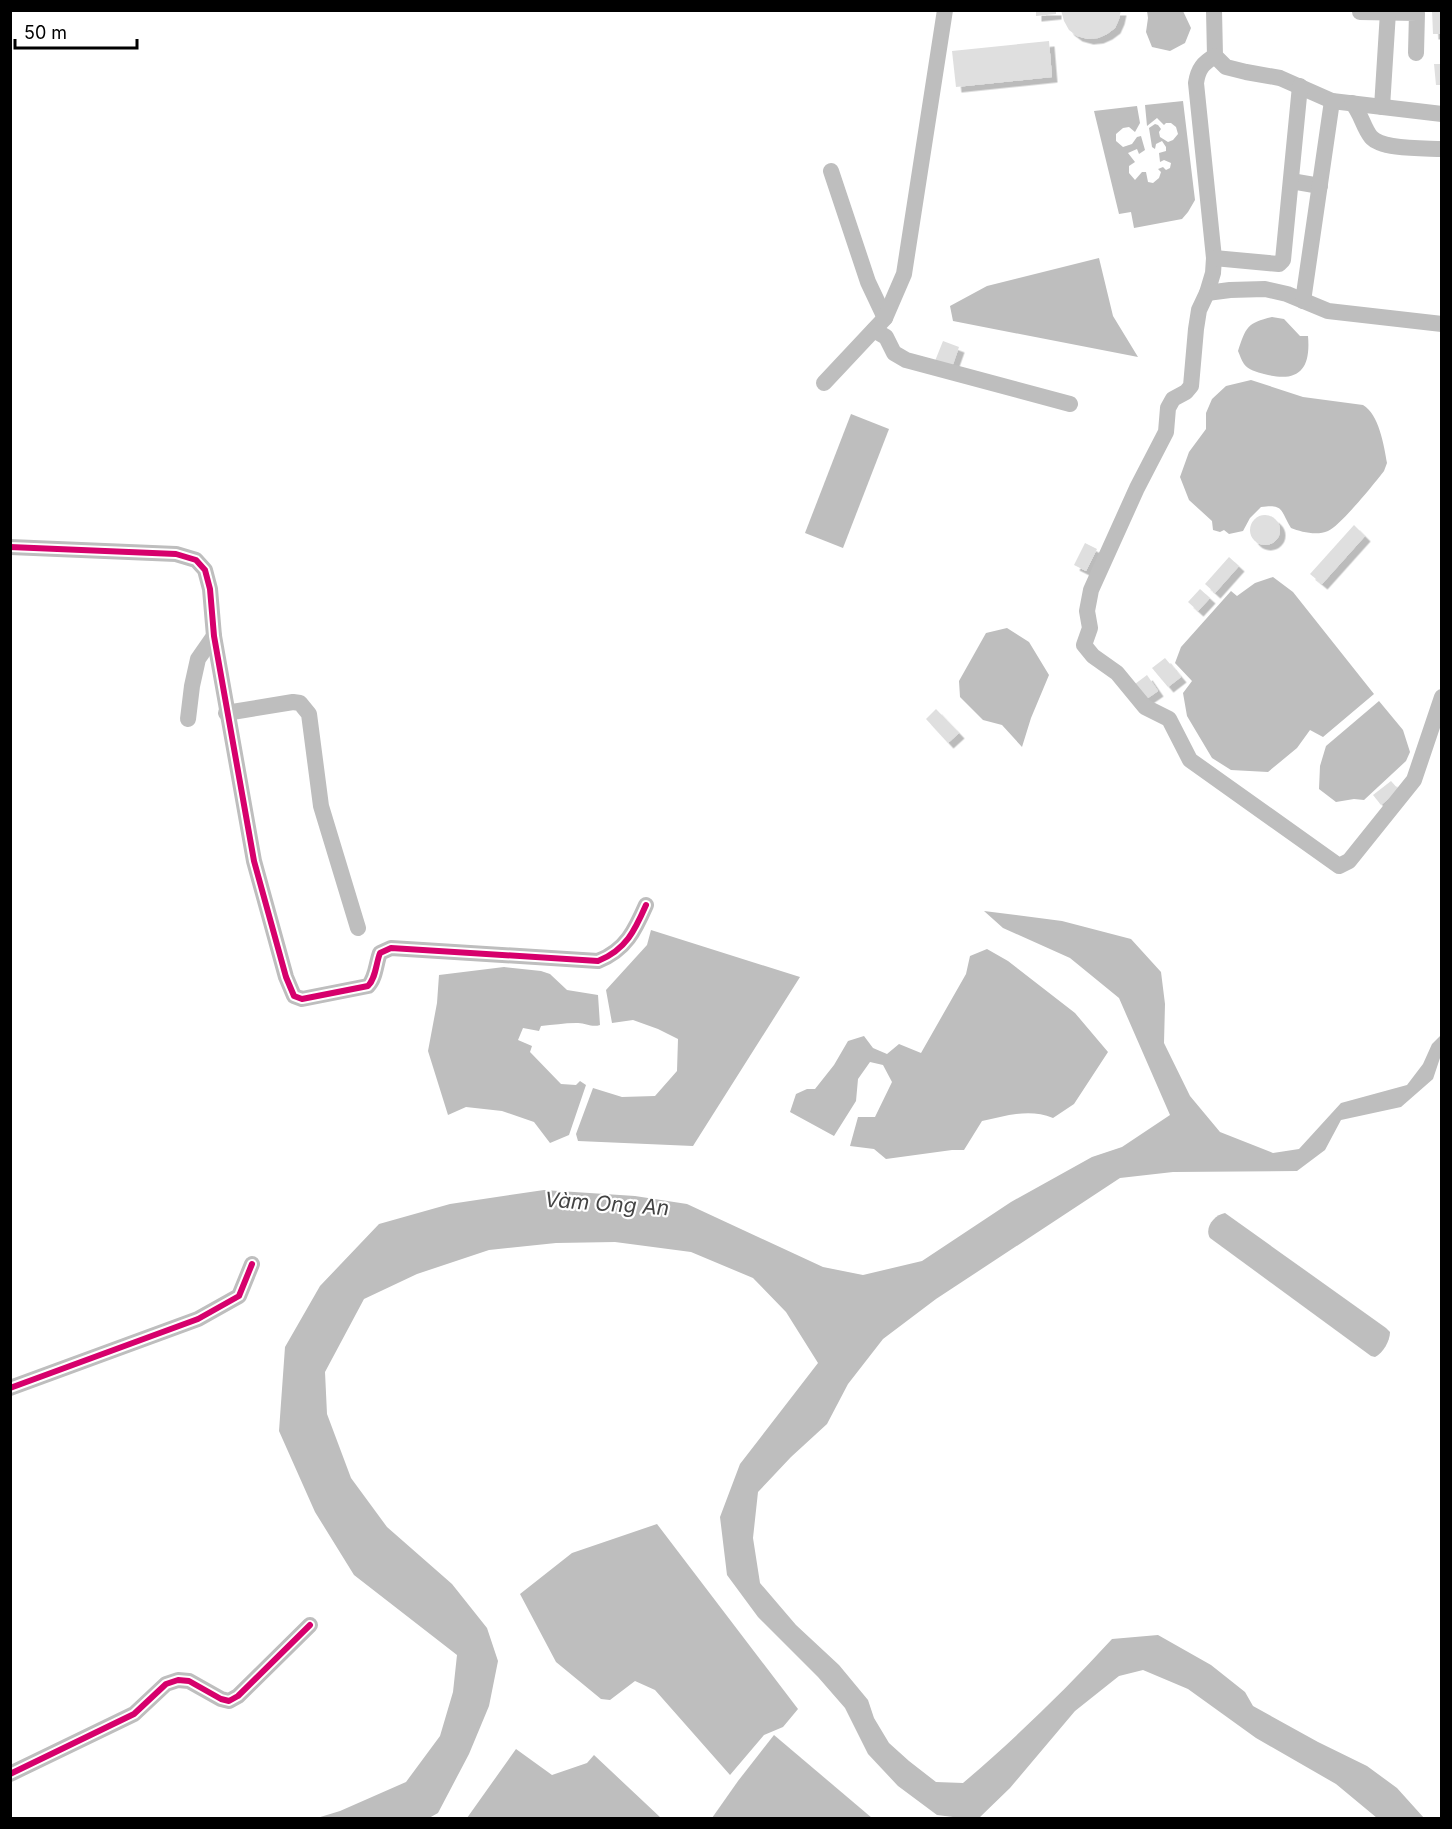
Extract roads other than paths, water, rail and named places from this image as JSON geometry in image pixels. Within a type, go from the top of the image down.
[{"type":"street","points":[[824,383],[880,324],[904,274],[945,10]]},
{"type":"street","points":[[1214,10],[1215,56],[1226,67],[1280,78],[1332,101],[1442,114]]},
{"type":"street","points":[[1360,12],[1417,13],[1416,53]]},
{"type":"street","points":[[1382,107],[1388,12]]},
{"type":"street","points":[[1215,56],[1204,62],[1196,83],[1214,258],[1213,273],[1196,328],[1191,386],[1186,392],[1173,399],[1168,408],[1166,432],[1137,488],[1091,590],[1087,611],[1089,628],[1084,645],[1093,656],[1117,673],[1145,708],[1169,719],[1190,760],[1340,866],[1349,861],[1414,780],[1442,697]]},
{"type":"street","points":[[1214,258],[1279,264],[1282,260],[1300,86]]},
{"type":"street","points":[[1303,301],[1332,101]]},
{"type":"street","points":[[1352,104],[1357,109],[1370,136],[1378,142],[1442,149]]},
{"type":"street","points":[[831,171],[880,324],[894,353],[906,360],[1070,404]]},
{"type":"street","points":[[1291,181],[1320,186]]},
{"type":"street","points":[[1207,293],[1264,289],[1287,294],[1328,311],[1442,324]]},
{"type":"street","points":[[10,547],[176,554],[195,560],[205,570],[210,589],[214,636],[226,713],[254,861],[286,977],[297,998],[368,986],[373,980],[380,953],[391,948],[598,961],[606,958],[629,939],[646,905]]},
{"type":"street","points":[[188,719],[198,659],[214,636]]},
{"type":"street","points":[[226,713],[293,702],[300,703],[309,714],[321,806],[358,928]]},
{"type":"street","points":[[10,1388],[198,1319],[239,1296],[252,1264]]},
{"type":"street","points":[[10,1774],[134,1714],[166,1684],[178,1680],[189,1681],[229,1701],[238,1696],[310,1625]]},
{"type":"water","points":[[1147,11],[1183,11],[1191,28],[1185,43],[1170,51],[1152,47],[1146,32]]},
{"type":"water","points":[[1183,101],[1195,200],[1182,219],[1134,228],[1131,212],[1119,214],[1094,111],[1137,106],[1140,123],[1135,132],[1129,127],[1123,128],[1116,134],[1116,141],[1123,147],[1132,144],[1137,137],[1141,136],[1145,150],[1139,154],[1137,149],[1128,153],[1135,162],[1129,166],[1129,173],[1135,180],[1142,172],[1146,172],[1148,182],[1153,183],[1159,178],[1161,172],[1158,169],[1163,167],[1166,170],[1170,168],[1171,163],[1164,160],[1160,162],[1159,153],[1166,151],[1166,147],[1162,141],[1156,144],[1155,149],[1152,147],[1149,128],[1155,124],[1158,125],[1161,129],[1160,137],[1168,142],[1178,134],[1176,127],[1171,123],[1164,125],[1157,118],[1147,126],[1145,105]]},
{"type":"water","points":[[1099,258],[1113,316],[1138,357],[953,321],[950,306],[987,286]]},
{"type":"water","points":[[1272,317],[1284,319],[1300,336],[1308,336],[1307,358],[1300,371],[1294,375],[1286,377],[1253,371],[1244,364],[1238,351],[1243,336],[1252,324]]},
{"type":"water","points":[[1251,380],[1303,397],[1363,405],[1373,415],[1387,463],[1384,471],[1349,513],[1328,531],[1314,533],[1291,528],[1278,508],[1268,506],[1261,507],[1250,518],[1243,531],[1229,534],[1224,530],[1220,532],[1213,530],[1212,521],[1189,500],[1180,477],[1189,452],[1206,429],[1206,413],[1212,399],[1226,386]]},
{"type":"water","points":[[851,414],[889,429],[843,548],[805,533]]},
{"type":"water","points":[[1273,577],[1293,592],[1374,694],[1323,737],[1310,730],[1297,748],[1268,772],[1231,770],[1212,758],[1187,716],[1183,693],[1192,681],[1175,663],[1181,647],[1231,591],[1237,596],[1255,583]]},
{"type":"water","points":[[1007,628],[1029,642],[1049,675],[1022,747],[1002,725],[983,720],[960,697],[959,681],[986,633]]},
{"type":"water","points":[[1379,701],[1403,730],[1410,752],[1406,761],[1364,800],[1336,802],[1319,789],[1320,766],[1326,746]]},
{"type":"water","name":"Vàm Ong An","points":[[984,911],[1062,921],[1131,939],[1161,972],[1165,1004],[1164,1043],[1190,1096],[1220,1132],[1273,1153],[1299,1149],[1341,1103],[1407,1085],[1423,1064],[1432,1044],[1441,1035],[1441,1055],[1433,1079],[1401,1107],[1341,1120],[1325,1150],[1297,1171],[1173,1172],[1120,1178],[936,1299],[883,1339],[848,1384],[827,1424],[758,1492],[753,1538],[760,1583],[796,1625],[839,1665],[868,1700],[874,1718],[889,1743],[936,1782],[963,1783],[1040,1713],[1112,1639],[1158,1635],[1211,1665],[1245,1692],[1253,1706],[1367,1766],[1397,1788],[1424,1818],[1377,1818],[1336,1784],[1256,1738],[1188,1689],[1143,1670],[1119,1676],[1075,1711],[1010,1788],[979,1818],[937,1815],[898,1786],[868,1754],[845,1708],[818,1677],[758,1617],[727,1575],[720,1517],[740,1464],[818,1363],[786,1312],[753,1278],[691,1252],[615,1242],[556,1243],[489,1250],[417,1274],[364,1299],[325,1372],[327,1414],[351,1478],[387,1527],[452,1584],[487,1628],[498,1661],[489,1706],[469,1754],[438,1813],[429,1818],[317,1818],[340,1811],[406,1782],[440,1736],[453,1692],[457,1655],[354,1575],[315,1512],[279,1431],[285,1347],[320,1286],[379,1224],[450,1204],[544,1190],[635,1196],[687,1204],[823,1267],[863,1275],[922,1261],[1011,1202],[1092,1157],[1122,1147],[1170,1115],[1119,998],[1070,958],[1003,928]]},
{"type":"water","points":[[651,930],[800,977],[693,1146],[578,1141],[576,1134],[593,1088],[622,1097],[655,1096],[677,1071],[678,1039],[633,1020],[612,1023],[606,990],[647,945]]},
{"type":"water","points":[[987,949],[1008,961],[1075,1013],[1108,1052],[1074,1104],[1053,1118],[1026,1113],[982,1121],[964,1150],[886,1159],[874,1149],[850,1146],[858,1117],[875,1117],[892,1082],[883,1065],[870,1062],[858,1079],[856,1101],[834,1136],[790,1112],[796,1094],[807,1089],[815,1089],[834,1065],[848,1041],[864,1036],[873,1048],[887,1054],[899,1044],[921,1053],[966,974],[970,956]]},
{"type":"water","points":[[504,967],[541,971],[550,974],[567,990],[598,995],[600,1025],[579,1023],[541,1026],[539,1031],[523,1028],[518,1040],[532,1046],[530,1052],[561,1084],[576,1085],[580,1081],[586,1085],[569,1135],[550,1143],[534,1122],[502,1111],[466,1107],[448,1115],[428,1051],[437,1003],[439,975]]},
{"type":"water","points":[[1225,1213],[1386,1328],[1390,1335],[1381,1353],[1375,1357],[1371,1356],[1210,1238],[1209,1226],[1217,1216]]},
{"type":"water","points":[[657,1524],[798,1709],[783,1727],[764,1735],[730,1775],[655,1690],[635,1681],[610,1700],[601,1699],[556,1662],[520,1594],[572,1553]]},
{"type":"water","points":[[774,1735],[872,1818],[712,1818]]},
{"type":"water","points":[[516,1749],[552,1775],[587,1763],[594,1755],[661,1818],[467,1818]]}]
